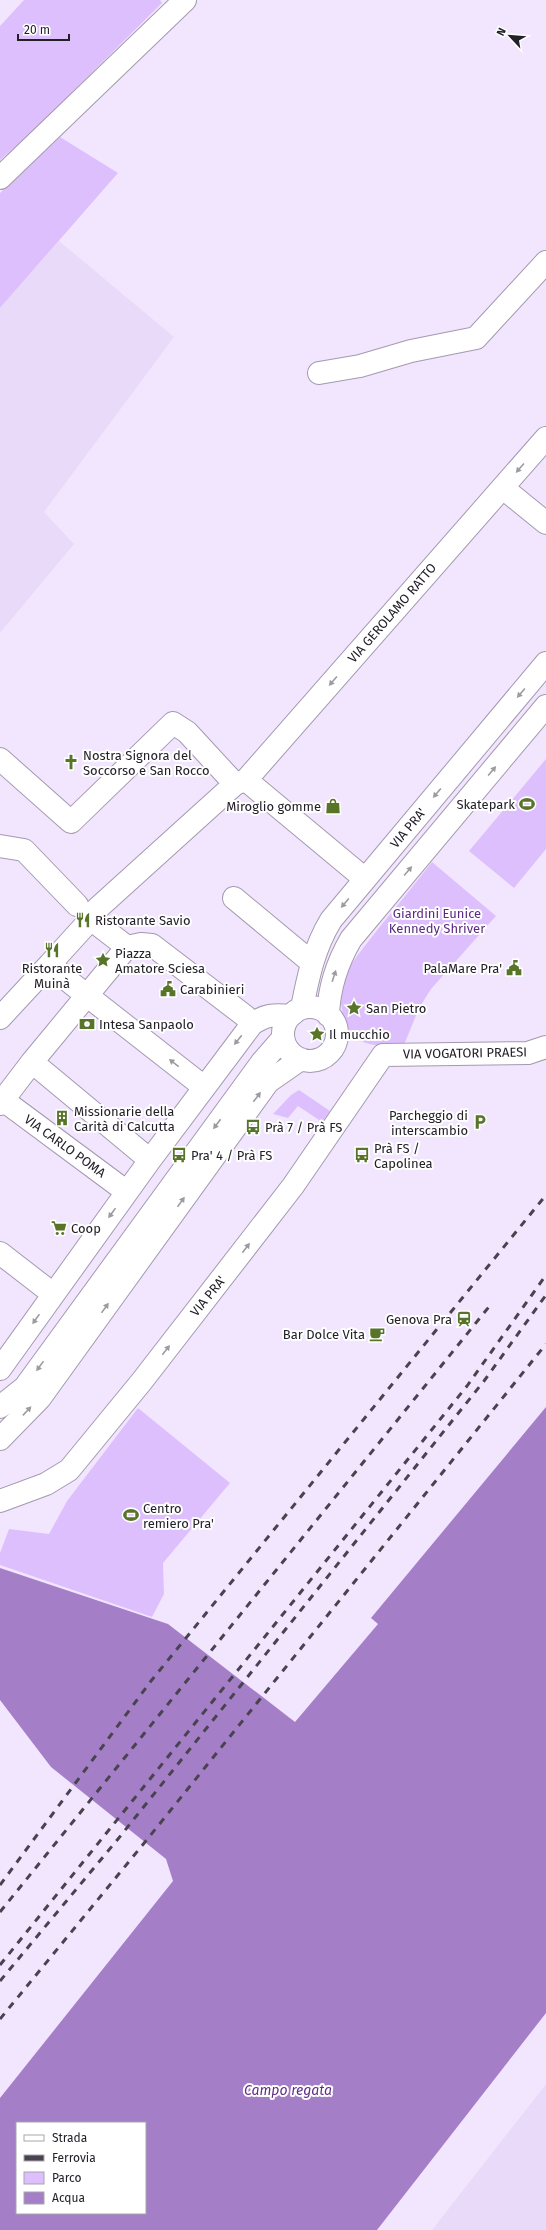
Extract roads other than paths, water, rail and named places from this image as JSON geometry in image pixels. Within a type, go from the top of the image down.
[{"type":"street","points":[[0,178],[185,0]]},
{"type":"street","points":[[318,373],[360,366],[411,351],[476,338],[546,262]]},
{"type":"street","name":"VIA GEROLAMO RATTO","points":[[85,914],[240,782],[546,438]]},
{"type":"street","points":[[503,488],[546,523]]},
{"type":"street","name":"VIA PRA'","points":[[298,1011],[311,962],[322,936],[331,920],[546,663]]},
{"type":"street","points":[[298,1011],[285,1024],[283,1038],[289,1051],[301,1059],[314,1061],[320,1059],[331,1051],[336,1038],[336,1032],[328,1015],[330,990],[340,959],[351,939],[546,706]]},
{"type":"street","points":[[0,759],[71,822],[172,723],[187,732],[240,782],[365,879]]},
{"type":"street","points":[[4,844],[24,850],[85,914],[127,948]]},
{"type":"street","points":[[234,898],[311,962]]},
{"type":"street","points":[[0,1018],[50,964],[85,914]]},
{"type":"street","points":[[1,1102],[85,994],[127,948],[141,944],[152,945],[245,1016],[252,1024]]},
{"type":"street","points":[[50,964],[85,994],[204,1087]]},
{"type":"street","points":[[0,1369],[150,1160],[252,1024],[262,1017],[273,1014],[290,1016],[298,1011],[316,1008],[328,1015]]},
{"type":"street","points":[[0,1407],[25,1387],[262,1062],[283,1038]]},
{"type":"street","name":"VIA VOGATORI PRAESI","points":[[383,1055],[528,1053],[546,1047]]},
{"type":"street","name":"VIA PRA'","points":[[0,1501],[46,1484],[69,1470],[142,1381],[289,1192],[383,1055]]},
{"type":"street","points":[[0,1440],[40,1398],[268,1082],[301,1059]]},
{"type":"street","points":[[32,1062],[150,1160]]},
{"type":"street","name":"VIA CARLO POMA","points":[[1,1102],[127,1192]]},
{"type":"street","points":[[0,1253],[53,1294]]},
{"type":"water","name":"Campo regata","points":[[546,1407],[546,2013],[377,2230],[0,2230],[0,2098],[173,1881],[166,1859],[51,1767],[0,1700],[0,1568],[168,1624],[295,1722],[378,1624],[371,1618]]},
{"type":"railway","points":[[0,1885],[151,1681],[546,1195]]},
{"type":"railway","points":[[0,1965],[467,1386],[546,1275]]},
{"type":"railway","points":[[0,1981],[118,1839],[484,1381],[546,1295]]},
{"type":"railway","points":[[0,1912],[492,1303]]},
{"type":"railway","points":[[0,2019],[145,1842],[546,1344]]},
{"type":"place","name":"Nostra Signora del Soccorso e San Rocco","points":[[71,762]]},
{"type":"place","name":"Skatepark","points":[[527,804]]},
{"type":"place","name":"Miroglio gomme","points":[[333,806]]},
{"type":"place","name":"Ristorante Savio","points":[[83,920]]},
{"type":"place","name":"Ristorante Muinà","points":[[52,950]]},
{"type":"place","name":"Piazza Amatore Sciesa","points":[[103,960]]},
{"type":"place","name":"PalaMare Pra'","points":[[514,968]]},
{"type":"place","name":"Carabinieri","points":[[168,989]]},
{"type":"place","name":"San Pietro","points":[[354,1008]]},
{"type":"place","name":"Intesa Sanpaolo","points":[[87,1024]]},
{"type":"place","name":"Il mucchio","points":[[317,1034]]},
{"type":"place","name":"Missionarie della Carità di Calcutta","points":[[62,1118]]},
{"type":"place","name":"Parcheggio di interscambio","points":[[480,1122]]},
{"type":"place","name":"Prà 7 / Prà FS","points":[[253,1127]]},
{"type":"place","name":"Pra' 4 / Prà FS","points":[[179,1155]]},
{"type":"place","name":"Prà FS / Capolinea","points":[[362,1155]]},
{"type":"place","name":"Coop","points":[[59,1228]]},
{"type":"place","name":"Genova Pra","points":[[464,1319]]},
{"type":"place","name":"Bar Dolce Vita","points":[[377,1334]]},
{"type":"place","name":"Centro remiero Pra'","points":[[131,1515]]},
{"type":"park label","name":"Giardini Eunice Kennedy Shriver","points":[[437,920]]}]
